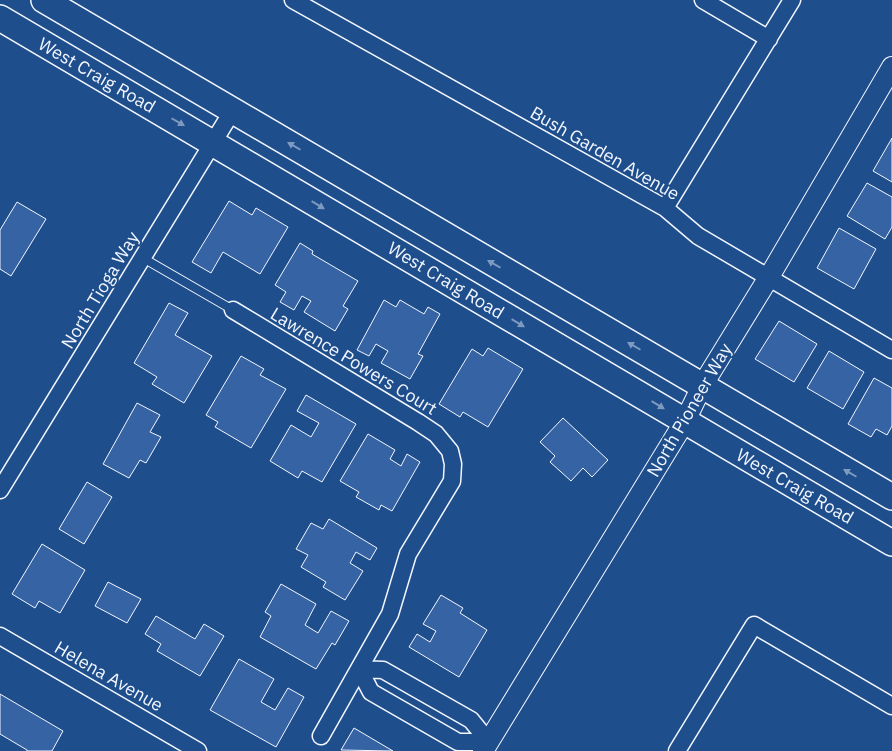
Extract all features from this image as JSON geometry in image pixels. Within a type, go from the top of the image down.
[{"type":"main road","points":[[44,0],[892,497]]},
{"type":"main road","name":"West Craig Road","points":[[0,18],[892,543]]},
{"type":"street","name":"Bush Garden Avenue","points":[[293,0],[666,208],[698,236],[892,350]]},
{"type":"street","points":[[703,0],[769,39]]},
{"type":"street","points":[[666,208],[792,0]]},
{"type":"street","name":"North Pioneer Way","points":[[486,746],[685,421],[702,386],[769,277],[892,67]]},
{"type":"street","name":"North Tioga Way","points":[[0,490],[233,110]]},
{"type":"street","name":"Lawrence Powers Court","points":[[233,310],[418,422],[436,434],[450,451],[453,464],[452,481],[408,554],[390,614],[359,669]]},
{"type":"street","points":[[677,751],[754,625],[892,706]]},
{"type":"street","name":"Helena Avenue","points":[[0,636],[198,751]]},
{"type":"street","points":[[359,669],[383,670],[472,720],[486,746]]},
{"type":"street","points":[[359,669],[371,692],[458,742],[486,746]]},
{"type":"street","points":[[321,736],[359,669]]},
{"type":"street","points":[[414,716],[426,694]]},
{"type":"lane","points":[[142,258],[233,310]]},
{"type":"building","points":[[892,138],[892,182],[873,171]]},
{"type":"building","points":[[867,183],[892,197],[892,227],[885,239],[847,216]]},
{"type":"building","points":[[229,201],[252,215],[256,208],[288,227],[260,274],[223,252],[211,273],[192,262]]},
{"type":"building","points":[[17,202],[46,219],[11,276],[0,269],[0,230]]},
{"type":"building","points":[[839,228],[876,249],[854,289],[817,268]]},
{"type":"building","points":[[300,243],[313,251],[312,254],[358,281],[343,306],[348,309],[335,331],[304,312],[311,301],[302,296],[294,310],[280,302],[286,292],[275,285]]},
{"type":"building","points":[[384,300],[396,307],[400,300],[424,314],[428,307],[440,314],[418,354],[423,356],[410,379],[381,363],[388,351],[376,344],[369,356],[357,350]]},
{"type":"building","points":[[169,303],[188,313],[175,335],[212,356],[184,403],[152,384],[157,377],[134,363]]},
{"type":"building","points":[[779,321],[817,344],[794,382],[755,359]]},
{"type":"building","points":[[488,348],[523,369],[488,427],[463,412],[460,417],[439,404],[472,349],[483,356]]},
{"type":"building","points":[[829,351],[864,372],[843,409],[807,388]]},
{"type":"building","points":[[241,356],[264,369],[260,375],[286,389],[251,448],[215,427],[218,422],[206,415]]},
{"type":"building","points":[[874,378],[892,388],[892,426],[887,435],[876,429],[871,437],[848,424]]},
{"type":"building","points":[[306,395],[356,424],[322,482],[302,471],[298,478],[270,461],[291,425],[311,437],[319,423],[297,411]]},
{"type":"building","points":[[137,403],[160,415],[150,432],[161,437],[146,463],[140,460],[129,478],[103,464]]},
{"type":"building","points":[[563,418],[608,460],[592,477],[583,468],[571,481],[550,462],[555,456],[540,442]]},
{"type":"building","points":[[368,434],[395,450],[390,459],[401,466],[407,454],[420,462],[392,511],[381,505],[379,510],[356,497],[359,492],[340,481]]},
{"type":"building","points":[[87,482],[112,497],[84,544],[59,529]]},
{"type":"building","points":[[329,519],[377,548],[370,560],[356,552],[350,563],[363,571],[345,600],[323,587],[326,582],[301,567],[308,555],[296,549],[311,523],[323,529]]},
{"type":"building","points":[[42,544],[85,570],[60,613],[39,601],[35,608],[12,594]]},
{"type":"building","points":[[108,582],[141,599],[127,623],[95,606]]},
{"type":"building","points":[[281,584],[316,604],[305,625],[318,633],[331,611],[349,621],[335,645],[332,643],[316,669],[260,637],[271,616],[265,612]]},
{"type":"building","points":[[441,595],[463,608],[460,613],[487,630],[459,677],[409,647],[417,634],[430,642],[436,631],[423,624]]},
{"type":"building","points":[[156,616],[195,639],[204,624],[224,636],[200,676],[157,651],[161,644],[145,634]]},
{"type":"building","points":[[239,659],[274,679],[261,702],[275,710],[288,688],[304,697],[276,747],[210,710]]},
{"type":"building","points":[[0,694],[63,731],[52,751],[27,751],[0,734]]},
{"type":"building","points":[[354,728],[393,751],[341,750]]}]
